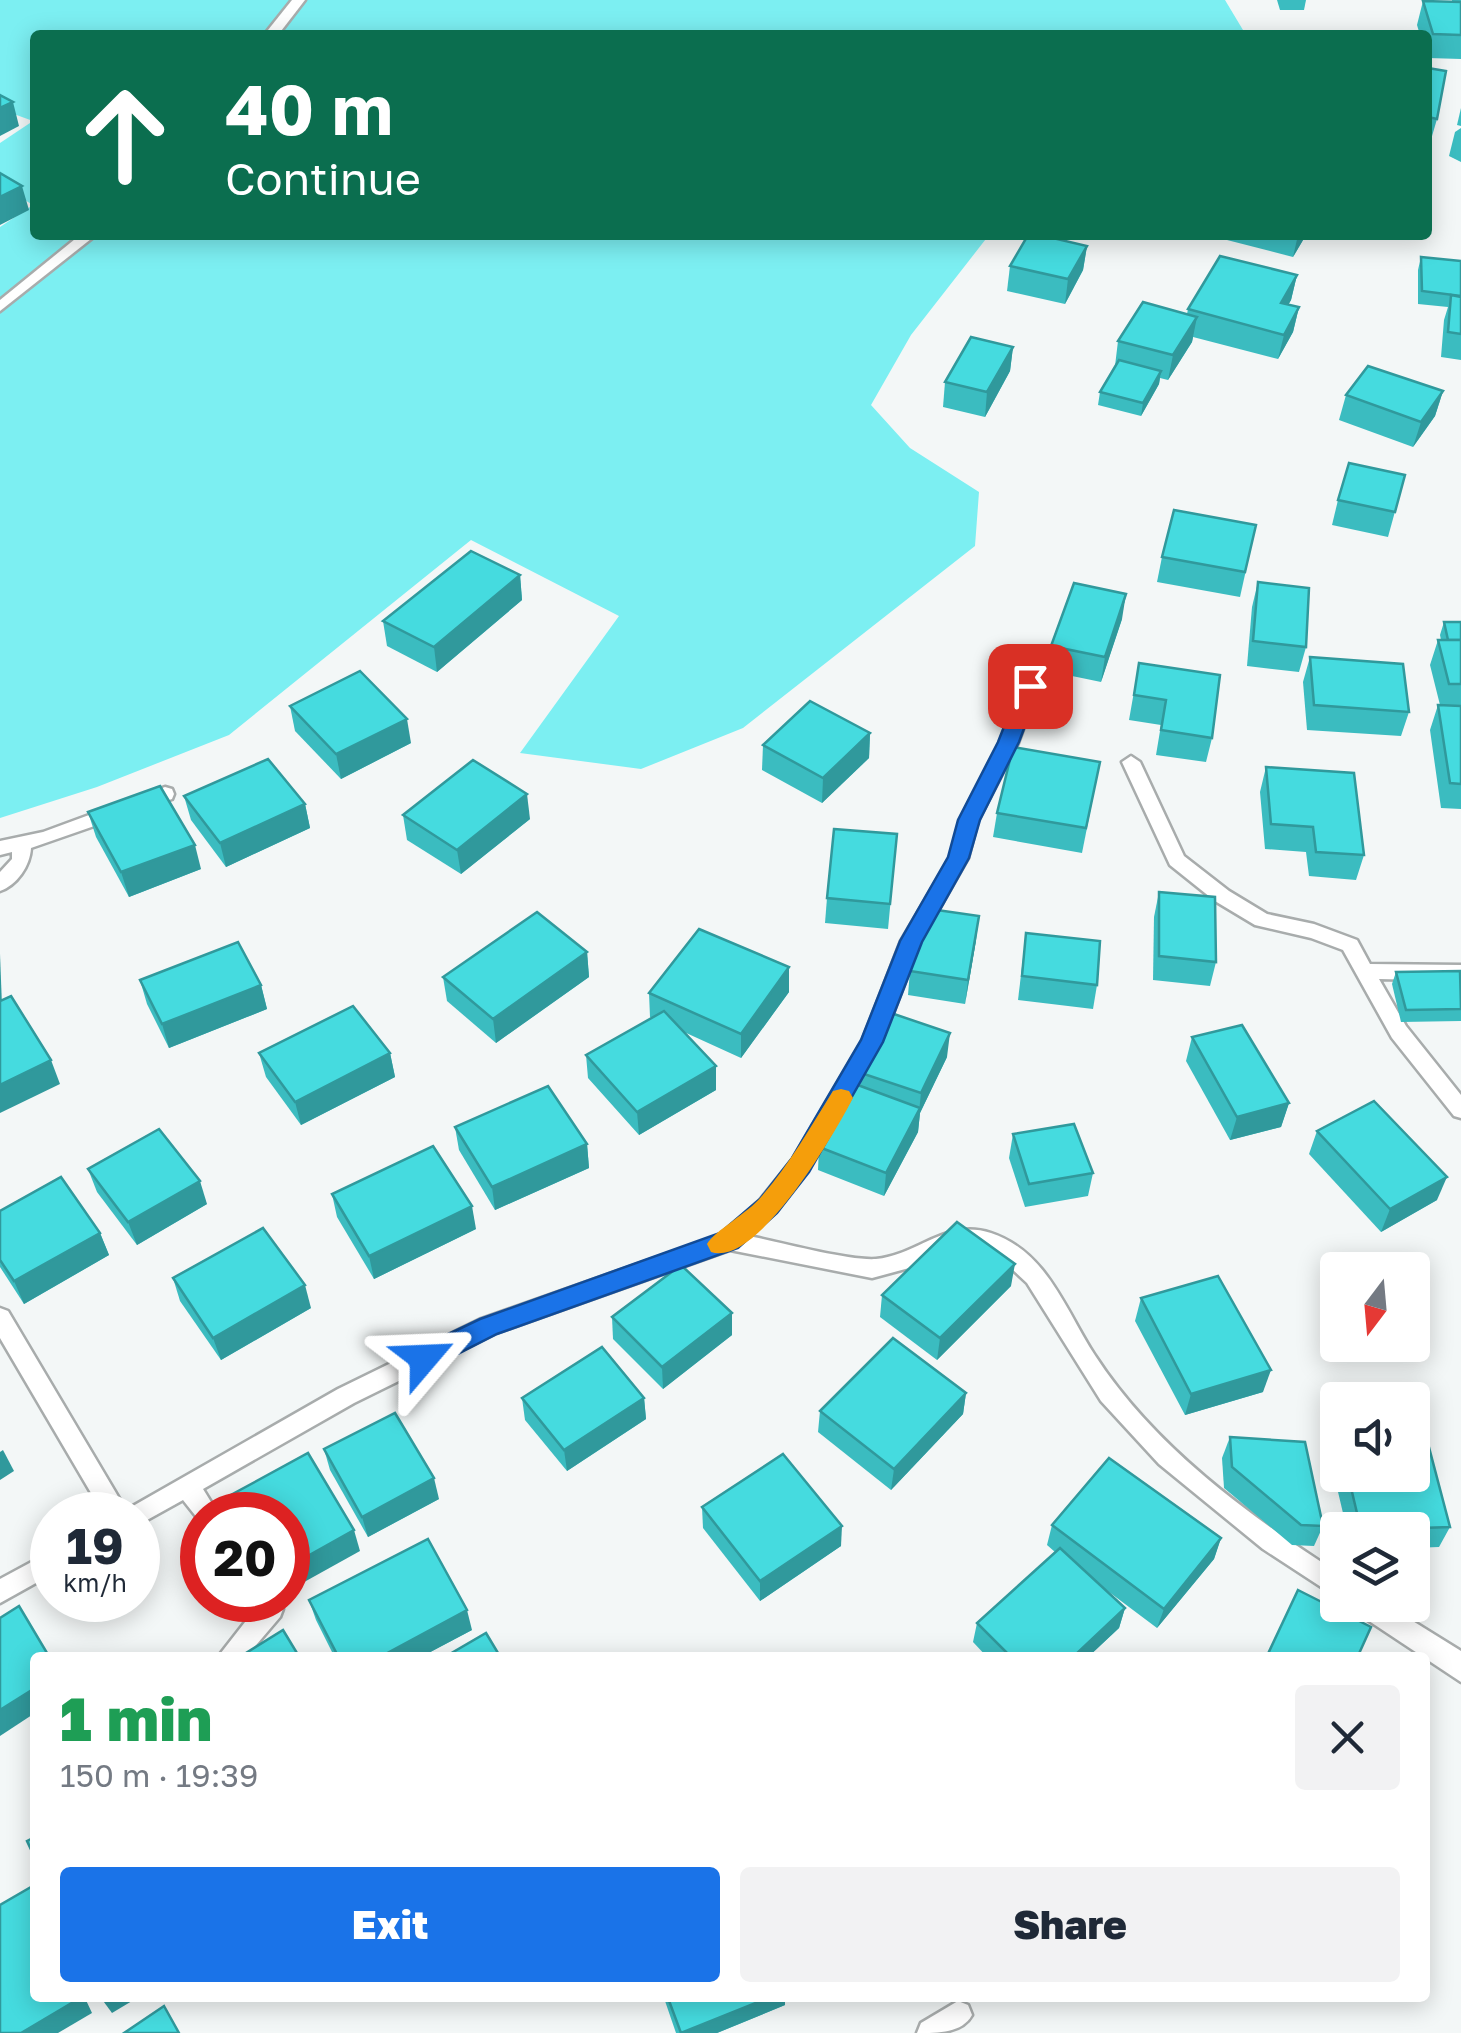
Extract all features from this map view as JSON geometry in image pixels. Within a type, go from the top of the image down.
[{"type":"lane","points":[[275,30],[299,0]]},
{"type":"lane","points":[[0,307],[83,240]]},
{"type":"lane","points":[[160,1501],[346,1396],[488,1326],[729,1240],[768,1206],[800,1165],[872,1042],[911,941],[959,858],[969,820],[1009,742],[1030,686]]},
{"type":"lane","points":[[1131,762],[1177,860],[1222,896],[1262,920],[1314,931],[1350,945],[1399,1032],[1461,1110]]},
{"type":"lane","points":[[0,848],[166,794]]},
{"type":"lane","points":[[0,884],[21,861],[22,843]]},
{"type":"lane","points":[[1367,971],[1461,973]]},
{"type":"lane","points":[[729,1240],[872,1269],[890,1268],[928,1246],[956,1237],[984,1240],[1004,1248],[1040,1282],[1090,1369],[1125,1414],[1171,1460],[1288,1555],[1320,1575]]},
{"type":"lane","points":[[0,1318],[104,1492]]},
{"type":"lane","points":[[187,1486],[191,1492]]},
{"type":"lane","points":[[0,1592],[30,1575]]},
{"type":"lane","points":[[234,1652],[260,1622]]},
{"type":"lane","points":[[1393,1622],[1456,1662],[1461,1670]]},
{"type":"lane","points":[[931,2033],[958,2015]]},
{"type":"shaded area","points":[[0,0],[1225,0],[1243,30],[30,30],[30,120],[0,109]]},
{"type":"shaded area","points":[[30,123],[30,203],[0,185],[0,143]]},
{"type":"shaded area","points":[[30,207],[30,240],[985,240],[911,335],[871,405],[910,448],[979,492],[975,546],[743,728],[641,769],[520,753],[619,616],[471,540],[229,735],[97,787],[0,818],[0,227]]},
{"type":"building","points":[[1423,1],[1461,2],[1461,35],[1433,34]]},
{"type":"building","points":[[1432,69],[1446,71],[1437,119],[1432,118]]},
{"type":"building","points":[[0,95],[13,102],[0,108]]},
{"type":"building","points":[[0,173],[22,186],[0,197]]},
{"type":"building","points":[[1025,240],[1061,240],[1087,246],[1068,279],[1010,266]]},
{"type":"building","points":[[1220,256],[1297,275],[1281,303],[1299,307],[1284,335],[1188,309]]},
{"type":"building","points":[[1421,257],[1461,261],[1461,296],[1422,291]]},
{"type":"building","points":[[1451,295],[1461,297],[1461,334],[1448,332]]},
{"type":"building","points":[[1143,302],[1197,317],[1173,355],[1118,341]]},
{"type":"building","points":[[971,337],[1013,347],[987,392],[945,382]]},
{"type":"building","points":[[1119,360],[1161,371],[1143,403],[1100,392]]},
{"type":"building","points":[[1368,366],[1443,391],[1421,422],[1346,395]]},
{"type":"building","points":[[1349,463],[1405,475],[1395,512],[1338,500]]},
{"type":"building","points":[[1174,510],[1256,525],[1245,572],[1162,557]]},
{"type":"building","points":[[471,551],[520,575],[434,647],[383,621]]},
{"type":"building","points":[[1258,582],[1309,588],[1306,647],[1253,641]]},
{"type":"building","points":[[1074,583],[1126,594],[1105,657],[1051,646]]},
{"type":"building","points":[[1444,622],[1461,622],[1461,640],[1448,640]]},
{"type":"building","points":[[1438,640],[1461,640],[1461,684],[1449,684]]},
{"type":"building","points":[[1310,657],[1403,664],[1409,712],[1314,705]]},
{"type":"building","points":[[1139,663],[1220,675],[1212,738],[1161,730],[1166,700],[1134,695]]},
{"type":"building","points":[[360,671],[407,719],[336,754],[290,706]]},
{"type":"building","points":[[810,701],[870,733],[823,778],[763,745]]},
{"type":"building","points":[[1438,705],[1461,706],[1461,784],[1450,783]]},
{"type":"building","points":[[1013,747],[1100,762],[1086,828],[997,813]]},
{"type":"building","points":[[268,759],[305,804],[220,843],[184,796]]},
{"type":"building","points":[[473,760],[527,794],[457,850],[403,815]]},
{"type":"building","points":[[1266,767],[1354,773],[1364,855],[1316,852],[1313,827],[1271,824]]},
{"type":"building","points":[[160,786],[195,845],[121,872],[88,812]]},
{"type":"building","points":[[834,829],[897,834],[890,904],[827,898]]},
{"type":"building","points":[[1159,892],[1215,897],[1216,962],[1159,956]]},
{"type":"building","points":[[923,908],[979,916],[968,980],[910,971]]},
{"type":"building","points":[[537,912],[587,952],[493,1019],[443,977]]},
{"type":"building","points":[[699,929],[789,967],[741,1034],[649,993]]},
{"type":"building","points":[[1026,933],[1100,941],[1097,985],[1022,976]]},
{"type":"building","points":[[238,942],[261,985],[162,1024],[140,980]]},
{"type":"building","points":[[1460,971],[1461,1009],[1406,1010],[1396,972]]},
{"type":"building","points":[[11,996],[51,1060],[0,1085],[0,1001]]},
{"type":"building","points":[[353,1006],[390,1053],[295,1102],[259,1053]]},
{"type":"building","points":[[664,1011],[716,1066],[637,1112],[586,1055]]},
{"type":"building","points":[[891,1013],[950,1033],[921,1093],[861,1073]]},
{"type":"building","points":[[1242,1025],[1289,1103],[1237,1117],[1192,1037]]},
{"type":"building","points":[[855,1084],[920,1108],[886,1173],[819,1147]]},
{"type":"building","points":[[548,1086],[587,1144],[492,1187],[455,1127]]},
{"type":"building","points":[[1374,1101],[1447,1177],[1390,1209],[1317,1131]]},
{"type":"building","points":[[1074,1124],[1093,1173],[1029,1184],[1013,1134]]},
{"type":"building","points":[[159,1129],[200,1181],[128,1222],[88,1169]]},
{"type":"building","points":[[433,1146],[472,1206],[369,1256],[332,1194]]},
{"type":"building","points":[[61,1177],[100,1233],[14,1281],[0,1260],[0,1211]]},
{"type":"building","points":[[957,1222],[1015,1264],[940,1338],[882,1295]]},
{"type":"building","points":[[263,1228],[305,1285],[213,1338],[173,1278]]},
{"type":"building","points":[[681,1265],[732,1313],[662,1367],[612,1317]]},
{"type":"building","points":[[1218,1276],[1271,1370],[1191,1394],[1141,1298]]},
{"type":"building","points":[[893,1338],[966,1393],[894,1469],[820,1411]]},
{"type":"building","points":[[602,1347],[644,1398],[564,1450],[522,1398]]},
{"type":"building","points":[[395,1413],[434,1478],[362,1517],[324,1449]]},
{"type":"building","points":[[1230,1437],[1305,1442],[1320,1526],[1301,1525],[1232,1467]]},
{"type":"building","points":[[1430,1451],[1450,1527],[1430,1528],[1430,1512],[1357,1512],[1352,1492],[1430,1492]]},
{"type":"building","points":[[308,1453],[354,1530],[310,1555],[310,1492],[236,1492]]},
{"type":"building","points":[[783,1454],[842,1526],[760,1581],[702,1507]]},
{"type":"building","points":[[1109,1458],[1221,1538],[1164,1609],[1052,1525]]},
{"type":"building","points":[[428,1539],[467,1610],[389,1652],[336,1652],[310,1599]]},
{"type":"building","points":[[1060,1548],[1125,1608],[1078,1652],[1006,1652],[977,1623]]},
{"type":"building","points":[[1298,1590],[1320,1601],[1320,1622],[1361,1622],[1371,1627],[1360,1652],[1269,1652]]},
{"type":"building","points":[[19,1606],[46,1652],[30,1652],[30,1691],[0,1710],[0,1618]]},
{"type":"building","points":[[283,1630],[296,1652],[248,1652]]},
{"type":"building","points":[[486,1633],[497,1652],[453,1652]]},
{"type":"building","points":[[30,1888],[30,2002],[73,2002],[21,2033],[0,2033],[0,1905]]},
{"type":"building","points":[[669,2002],[758,2002],[681,2033]]},
{"type":"building","points":[[164,2006],[179,2033],[124,2033]]},
{"type":"slow traffic","points":[[720,1244],[746,1228],[768,1206],[800,1165],[841,1098]]},
{"type":"route","points":[[424,1358],[488,1326],[729,1240],[768,1206],[800,1165],[872,1042],[911,941],[936,891],[959,858],[969,820],[1009,742],[1030,686]]}]
